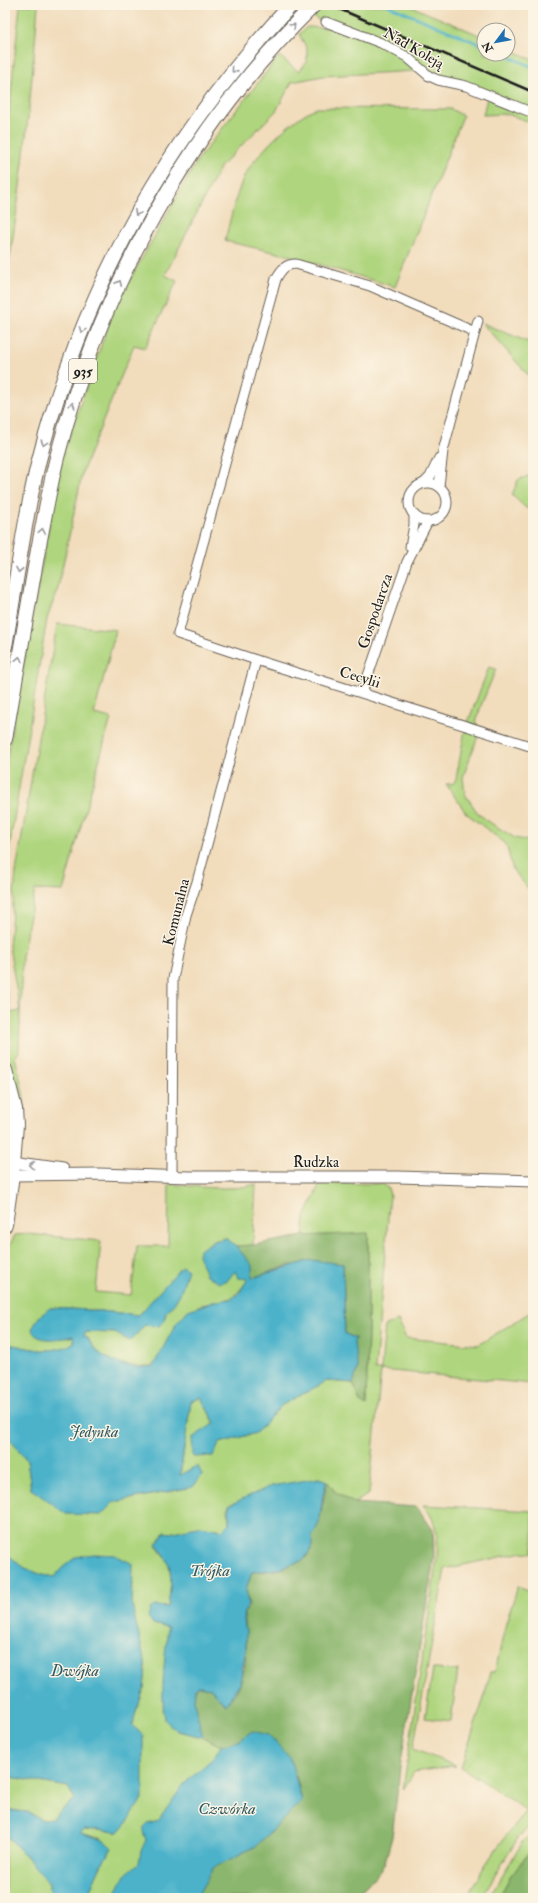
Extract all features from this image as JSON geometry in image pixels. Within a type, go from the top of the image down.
[{"type":"main road","name":"935","points":[[5,646],[32,495],[43,447],[68,366],[106,274],[148,193],[196,119],[258,40],[292,5]]},
{"type":"main road","name":"935","points":[[5,739],[31,591],[59,450],[72,403],[100,325],[138,246],[177,177],[209,129],[272,48],[314,5]]},
{"type":"main road","points":[[5,1070],[15,1109],[13,1169],[5,1225]]},
{"type":"street","name":"Nad Koleją","points":[[326,22],[381,43],[407,58],[429,76],[438,80],[466,86],[533,113]]},
{"type":"street","name":"Cecylii","points":[[475,332],[370,286],[296,264],[288,265],[281,270],[276,279],[178,634],[533,747]]},
{"type":"street","name":"Gospodarcza","points":[[362,693],[407,562],[428,521],[439,518],[446,508],[446,496],[439,486],[443,451],[478,321]]},
{"type":"street","name":"Gospodarcza","points":[[407,562],[414,525],[414,516],[409,508],[409,496],[414,488],[424,483],[430,477],[443,451]]},
{"type":"street","points":[[424,483],[439,486]]},
{"type":"street","points":[[414,516],[428,521]]},
{"type":"street","name":"Komunalna","points":[[172,1177],[173,978],[186,915],[197,882],[256,660]]},
{"type":"street","name":"Rudzka","points":[[13,1169],[172,1177],[398,1177],[533,1181]]},
{"type":"green space","points":[[20,5],[38,5],[25,146],[5,287],[5,150]]},
{"type":"green space","points":[[292,5],[408,5],[476,34],[476,62],[516,62],[516,52],[533,60],[533,123],[507,114],[483,115],[487,98],[406,61],[416,71],[323,76],[292,82],[276,111],[221,166],[165,275],[177,281],[145,348],[134,345],[83,470],[58,588],[47,619],[7,861],[5,888],[5,768],[61,459],[115,306],[199,158],[279,56],[299,72],[307,61],[307,49],[299,34],[307,27],[333,28]]},
{"type":"green space","points":[[317,108],[451,109],[463,116],[395,287],[291,256],[225,241],[233,209],[243,179],[248,170],[255,160],[287,127],[298,118]]},
{"type":"green space","points":[[482,323],[533,344],[533,382],[529,376]]},
{"type":"green space","points":[[533,474],[533,509],[526,508],[512,495],[518,480]]},
{"type":"green space","points":[[57,624],[116,630],[94,714],[111,718],[63,891],[35,890],[22,956],[19,1052],[15,1057],[25,1106],[25,1125],[23,1134],[21,1135],[13,1080],[5,1055],[5,987],[11,1013],[20,1011],[9,946],[16,872]]},
{"type":"green space","points":[[489,667],[496,669],[476,721],[478,736],[463,777],[465,794],[477,812],[486,820],[515,838],[533,842],[533,894],[513,870],[506,844],[466,813],[446,784],[453,784],[456,779],[465,730]]},
{"type":"green space","points":[[320,1183],[383,1184],[388,1188],[390,1195],[375,1370],[381,1370],[369,1494],[354,1503],[336,1493],[327,1481],[319,1478],[228,1507],[229,1524],[222,1530],[201,1526],[170,1533],[165,1532],[156,1546],[169,1562],[171,1582],[168,1607],[153,1624],[168,1627],[164,1670],[163,1712],[177,1731],[203,1737],[221,1746],[290,1758],[302,1801],[256,1846],[196,1898],[86,1898],[101,1865],[112,1848],[99,1838],[80,1833],[84,1829],[119,1832],[132,1724],[144,1689],[146,1667],[132,1606],[133,1582],[115,1555],[88,1555],[75,1559],[61,1569],[54,1577],[42,1575],[25,1568],[5,1553],[5,1434],[27,1460],[31,1489],[100,1515],[114,1502],[193,1487],[197,1466],[180,1476],[191,1401],[201,1398],[215,1424],[193,1438],[220,1443],[255,1433],[282,1405],[327,1381],[353,1383],[360,1402],[366,1406],[368,1234],[303,1236],[305,1217]]},
{"type":"green space","points":[[169,1184],[236,1188],[256,1184],[253,1245],[236,1246],[226,1238],[214,1241],[207,1245],[232,1273],[235,1270],[248,1279],[237,1293],[227,1299],[198,1306],[156,1363],[152,1365],[139,1367],[111,1361],[99,1353],[88,1338],[84,1336],[86,1332],[115,1333],[130,1341],[145,1324],[164,1321],[166,1312],[174,1304],[144,1310],[139,1315],[50,1308],[65,1338],[74,1336],[74,1344],[59,1349],[49,1350],[5,1345],[5,1254],[15,1235],[28,1234],[101,1241],[96,1292],[131,1295],[137,1246],[168,1246]]},
{"type":"green space","points":[[368,1233],[366,1406],[360,1402],[353,1383],[357,1370],[354,1350],[355,1338],[345,1334],[343,1264],[290,1265],[252,1278],[236,1246],[253,1245],[303,1236]]},
{"type":"green space","points":[[533,1304],[533,1384],[381,1370],[385,1325],[398,1321],[406,1338],[478,1345],[532,1311]]},
{"type":"green space","points":[[327,1481],[336,1493],[354,1503],[417,1507],[433,1530],[434,1557],[400,1768],[392,1837],[385,1862],[380,1871],[354,1898],[196,1898],[213,1867],[256,1846],[302,1801],[296,1775],[239,1742],[221,1746],[203,1737],[195,1710],[194,1696],[199,1686],[211,1688],[217,1697],[226,1705],[237,1690],[243,1676],[246,1658],[246,1630],[244,1613],[249,1606],[246,1589],[252,1572],[278,1570],[305,1559],[313,1546],[312,1537],[319,1523]]},
{"type":"green space","points":[[423,1505],[533,1511],[533,1553],[523,1552],[445,1569],[413,1749],[456,1766],[414,1772],[403,1790],[437,1557],[436,1529],[428,1511]]},
{"type":"green space","points":[[518,1586],[533,1592],[533,1823],[518,1838],[481,1898],[466,1898],[494,1852],[527,1811],[461,1767],[484,1698],[490,1672],[495,1672],[506,1623]]},
{"type":"green space","points":[[433,1669],[458,1670],[451,1721],[425,1718]]},
{"type":"green space","points":[[5,1776],[68,1787],[75,1799],[52,1819],[43,1820],[27,1812],[5,1810]]},
{"type":"green space","points":[[533,1832],[533,1848],[511,1875],[499,1898],[488,1898],[523,1842]]},
{"type":"green space","points":[[5,1833],[44,1877],[49,1884],[49,1889],[56,1898],[5,1898]]},
{"type":"green space","points":[[533,1848],[533,1898],[499,1898],[511,1875]]},
{"type":"water","name":"Jedynka","points":[[226,1238],[236,1246],[252,1265],[252,1278],[311,1260],[343,1264],[345,1334],[355,1338],[354,1344],[358,1368],[353,1383],[327,1381],[282,1405],[256,1433],[220,1443],[213,1456],[193,1457],[192,1438],[215,1423],[201,1398],[191,1401],[180,1475],[198,1466],[202,1475],[193,1487],[114,1502],[101,1515],[66,1514],[31,1489],[27,1460],[5,1433],[5,1345],[49,1350],[59,1349],[74,1344],[73,1336],[44,1339],[34,1334],[32,1329],[39,1317],[50,1308],[139,1315],[182,1266],[188,1270],[180,1294],[174,1304],[166,1312],[164,1321],[158,1327],[145,1325],[130,1341],[115,1333],[86,1332],[84,1336],[88,1338],[92,1346],[99,1352],[116,1362],[135,1367],[153,1366],[176,1324],[188,1310],[216,1301],[231,1299],[239,1293],[248,1279],[238,1278],[235,1271],[228,1280],[219,1283],[206,1275],[198,1255],[199,1250],[214,1241]]},
{"type":"water","name":"Trójka","points":[[319,1478],[327,1481],[323,1495],[319,1523],[312,1537],[313,1545],[304,1560],[278,1569],[252,1572],[246,1589],[248,1605],[243,1613],[246,1633],[246,1648],[240,1683],[226,1705],[217,1697],[211,1688],[199,1686],[195,1689],[194,1702],[203,1737],[177,1731],[165,1720],[164,1709],[164,1674],[168,1627],[153,1624],[148,1617],[150,1609],[155,1606],[168,1607],[171,1582],[171,1574],[167,1560],[156,1545],[165,1532],[170,1533],[201,1526],[222,1530],[229,1524],[229,1505],[271,1486]]},
{"type":"water","name":"Dwójka","points":[[5,1553],[25,1568],[42,1575],[54,1577],[62,1568],[76,1557],[94,1554],[115,1555],[133,1564],[132,1606],[146,1667],[144,1689],[132,1724],[143,1736],[143,1797],[130,1819],[119,1832],[84,1829],[80,1833],[101,1839],[112,1848],[101,1865],[86,1898],[56,1898],[49,1889],[49,1884],[44,1877],[5,1833],[5,1810],[27,1812],[43,1820],[52,1819],[75,1799],[68,1787],[5,1776]]},
{"type":"water","name":"Czwórka","points":[[252,1731],[269,1735],[290,1758],[302,1801],[256,1846],[213,1868],[196,1898],[113,1898],[125,1875],[139,1863],[141,1851],[146,1840],[143,1832],[144,1828],[148,1824],[158,1821],[184,1784],[212,1759],[221,1746],[239,1741]]},
{"type":"waterway","points":[[387,5],[476,43]]},
{"type":"waterway","points":[[516,60],[533,67]]},
{"type":"railway","points":[[330,5],[533,92]]}]
